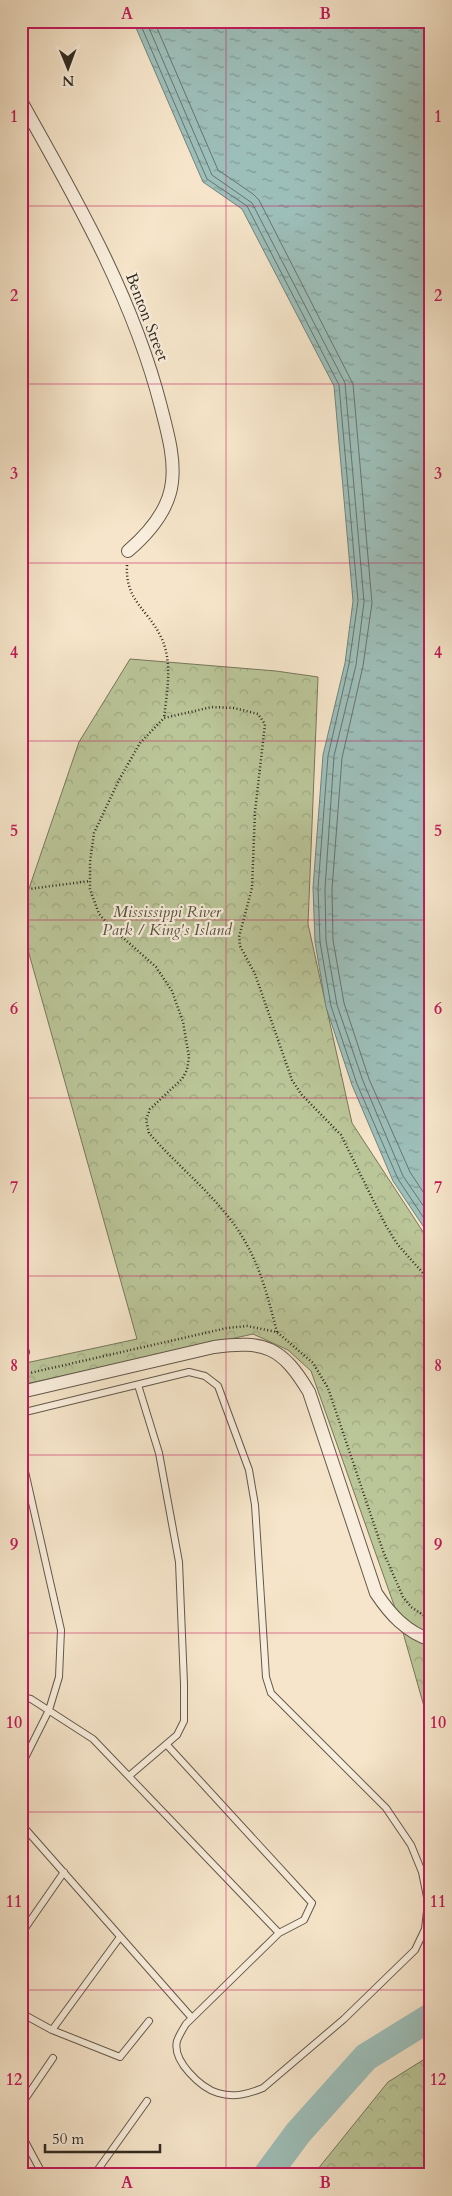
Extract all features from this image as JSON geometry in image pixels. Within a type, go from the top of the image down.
[{"type":"street","name":"Benton Street","points":[[21,101],[108,260],[142,344],[166,426],[173,459],[172,483],[166,505],[155,525],[143,539],[128,551]]},
{"type":"street","points":[[21,1392],[214,1348],[244,1343],[264,1347],[283,1358],[296,1371],[309,1392],[376,1593],[389,1612],[405,1627],[431,1640]]},
{"type":"lane","points":[[21,1338],[26,1352]]},
{"type":"lane","points":[[21,1413],[189,1372],[206,1376],[218,1386],[249,1470],[255,1505],[266,1677],[271,1693],[386,1808],[411,1846],[422,1872],[428,1902],[425,1929],[415,1950],[344,2019],[263,2088],[247,2095],[232,2096],[216,2093],[197,2081],[184,2067],[177,2050],[177,2041],[186,2024],[279,1933],[304,1920],[312,1903],[167,1745]]},
{"type":"lane","points":[[129,1776],[177,1735],[184,1721],[178,1562],[159,1453],[138,1385]]},
{"type":"lane","points":[[21,1454],[60,1630],[59,1677],[49,1710],[21,1766]]},
{"type":"lane","points":[[21,1697],[31,1699],[93,1739],[279,1933]]},
{"type":"lane","points":[[21,1824],[192,2018]]},
{"type":"lane","points":[[21,1934],[64,1872]]},
{"type":"lane","points":[[52,2030],[120,1936]]},
{"type":"lane","points":[[21,2013],[52,2030],[120,2057],[149,2021]]},
{"type":"lane","points":[[21,2105],[54,2058]]},
{"type":"lane","points":[[94,2175],[147,2101]]},
{"type":"lane","points":[[21,2134],[41,2174],[57,2175]]},
{"type":"path","points":[[128,551],[127,576],[129,591],[161,636],[167,655],[168,675],[164,718]]},
{"type":"path","points":[[431,1282],[398,1245],[386,1226],[341,1135],[301,1094],[292,1080],[255,974],[240,946],[240,930],[252,888],[256,812],[265,736],[263,719],[258,714],[234,708],[212,707],[164,718],[140,742],[102,815],[94,832],[90,862],[90,889],[99,914],[118,934],[156,967],[172,991],[184,1022],[189,1057],[187,1070],[182,1080],[150,1109],[146,1120],[149,1134],[224,1212],[247,1245],[264,1283],[277,1332],[313,1363],[328,1388],[383,1551],[404,1597],[411,1607],[431,1620]]},
{"type":"path","points":[[21,890],[90,881]]},
{"type":"green space","name":"Mississippi River Park / King's Island","points":[[130,659],[276,671],[318,677],[308,924],[352,1123],[431,1244],[431,1731],[400,1622],[311,1371],[288,1350],[253,1334],[21,1385],[21,1364],[137,1339],[21,925],[21,912],[79,742]]},
{"type":"green space","points":[[431,2055],[431,2175],[313,2175],[388,2082]]},
{"type":"water","points":[[133,21],[431,21],[431,1238],[393,1181],[352,1085],[326,1007],[315,942],[313,888],[323,755],[345,663],[353,601],[334,386],[242,209],[203,182]]},
{"type":"waterway","points":[[267,2175],[298,2133],[366,2057],[431,2017]]}]
